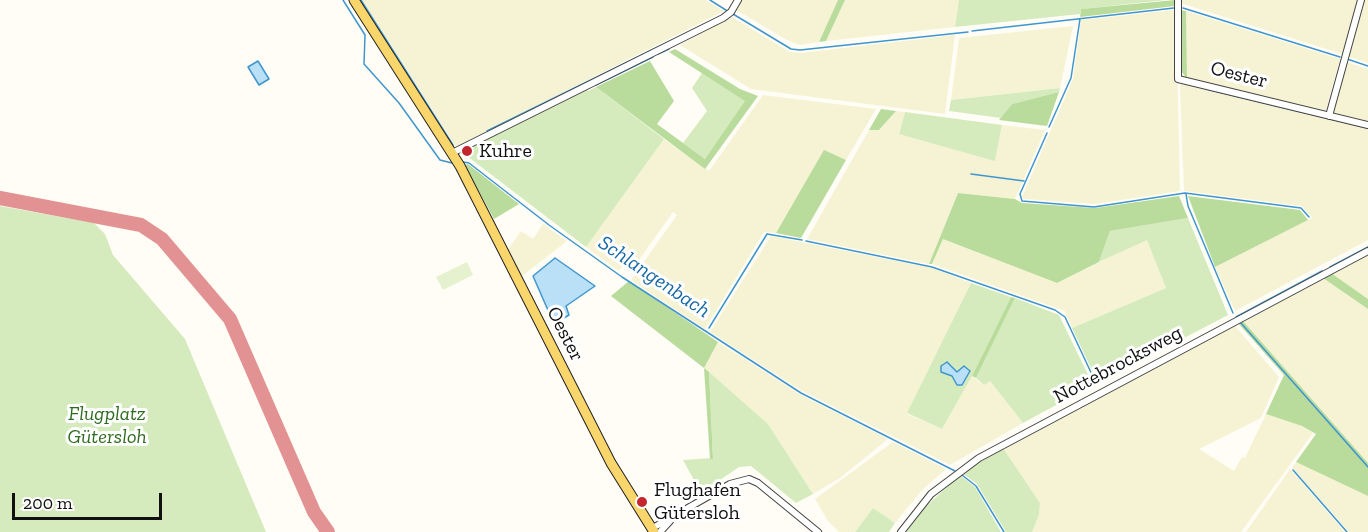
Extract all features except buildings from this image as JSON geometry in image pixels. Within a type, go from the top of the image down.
[{"type":"main road","name":"Oester","points":[[354,0],[456,160],[611,463],[655,531]]},
{"type":"street","name":"Oester","points":[[1178,0],[1178,79],[1368,125]]},
{"type":"street","points":[[1329,116],[1361,0]]},
{"type":"street","points":[[456,160],[723,18],[737,3]]},
{"type":"street","name":"Nottebrocksweg","points":[[901,532],[931,494],[961,470],[1368,250]]},
{"type":"street","points":[[655,531],[730,484],[749,479],[758,483],[818,532]]},
{"type":"shaded area","points":[[362,0],[705,0],[724,11],[456,147]]},
{"type":"shaded area","points":[[741,0],[838,0],[819,42],[800,45],[787,40],[736,10]]},
{"type":"shaded area","points":[[845,0],[959,0],[955,27],[826,41]]},
{"type":"shaded area","points":[[1180,0],[1358,0],[1342,54],[1180,3]]},
{"type":"shaded area","points":[[1363,0],[1368,0],[1368,63],[1347,56]]},
{"type":"shaded area","points":[[1176,10],[1180,191],[1095,204],[1024,199],[1022,197],[1073,79],[1081,20]]},
{"type":"shaded area","points":[[1186,11],[1340,59],[1325,113],[1187,79]]},
{"type":"shaded area","points":[[732,17],[790,52],[801,53],[955,35],[945,114],[751,89],[680,45]]},
{"type":"shaded area","points":[[1073,26],[1060,88],[951,100],[959,38]]},
{"type":"shaded area","points":[[1346,62],[1368,69],[1368,123],[1332,113]]},
{"type":"shaded area","points":[[1180,84],[1368,129],[1368,240],[1235,311],[1215,267],[1312,218],[1302,206],[1184,191]]},
{"type":"shaded area","points":[[763,95],[876,109],[846,160],[824,151],[776,233],[764,232],[705,329],[631,280],[677,215],[673,212],[632,270],[624,264],[619,271],[586,247],[664,139],[709,171]]},
{"type":"shaded area","points":[[896,111],[905,112],[899,133],[995,160],[1002,125],[1045,130],[1015,199],[958,193],[929,264],[807,239],[869,130],[879,130]]},
{"type":"shaded area","points":[[543,224],[567,241],[522,276],[508,249],[521,231],[533,239]]},
{"type":"shaded area","points":[[771,236],[932,268],[971,283],[907,414],[942,429],[972,376],[983,385],[989,380],[1023,423],[950,465],[802,391],[710,332]]},
{"type":"shaded area","points":[[943,239],[1057,283],[1147,239],[1166,288],[1072,328],[1065,311],[932,264]]},
{"type":"shaded area","points":[[1368,254],[1368,299],[1331,273]]},
{"type":"shaded area","points":[[1323,278],[1368,309],[1368,463],[1243,321]]},
{"type":"shaded area","points":[[1235,326],[1279,377],[1261,418],[1199,449],[1234,471],[1242,457],[1245,458],[1266,414],[1302,426],[1313,433],[1241,532],[1032,532],[1039,515],[1040,503],[1003,448]]},
{"type":"shaded area","points":[[718,342],[801,395],[888,439],[840,478],[813,494],[768,424],[704,368]]},
{"type":"shaded area","points":[[893,442],[946,469],[922,490],[895,523],[873,508],[855,532],[839,532],[828,521],[815,499]]},
{"type":"shaded area","points":[[1296,462],[1368,496],[1368,532],[1349,532],[1292,468]]},
{"type":"shaded area","points":[[1290,469],[1338,524],[1345,532],[1246,532]]},
{"type":"green space","points":[[838,0],[845,0],[826,41],[819,42]]},
{"type":"green space","points":[[959,0],[1166,0],[1081,9],[1080,14],[955,27]]},
{"type":"green space","points":[[1175,0],[1175,6],[1080,17],[1081,9]]},
{"type":"green space","points":[[1181,10],[1186,11],[1187,79],[1181,71]]},
{"type":"green space","points":[[675,49],[740,89],[758,96],[705,169],[596,87],[650,61],[674,101],[657,124],[705,159],[745,101],[669,52]]},
{"type":"green space","points":[[702,73],[746,101],[705,159],[683,143],[707,111],[692,88]]},
{"type":"green space","points":[[1183,84],[1368,127],[1368,129]]},
{"type":"green space","points":[[596,87],[664,139],[586,247],[463,153],[474,147],[473,145],[587,88],[588,91]]},
{"type":"green space","points":[[1060,88],[1059,92],[1012,104],[1001,118],[949,111],[951,100]]},
{"type":"green space","points":[[1059,92],[1047,126],[999,120],[1012,104]]},
{"type":"green space","points":[[881,109],[896,111],[879,130],[869,130]]},
{"type":"green space","points":[[905,112],[1002,125],[995,161],[899,134]]},
{"type":"green space","points":[[824,150],[846,160],[801,238],[776,233]]},
{"type":"green space","points":[[468,164],[519,204],[494,219],[465,165]]},
{"type":"green space","points":[[958,193],[1015,199],[1022,203],[1095,208],[1179,196],[1188,218],[1110,231],[1099,262],[1057,283],[943,239],[932,264],[929,264]]},
{"type":"green space","points":[[1188,196],[1300,210],[1308,220],[1215,267]]},
{"type":"green space","name":"Flugplatz Gütersloh","points":[[0,206],[94,223],[105,234],[113,255],[185,339],[266,532],[0,532]]},
{"type":"green space","points":[[1188,218],[1228,315],[1098,383],[1072,328],[1166,288],[1147,240],[1099,262],[1110,231]]},
{"type":"green space","points":[[467,262],[473,275],[443,290],[436,277]]},
{"type":"green space","points":[[1331,273],[1368,299],[1368,309],[1323,278]]},
{"type":"green space","points":[[629,281],[718,342],[704,368],[611,296]]},
{"type":"green space","points":[[971,283],[1011,297],[972,376],[942,429],[907,413]]},
{"type":"green space","points":[[1011,297],[1015,298],[976,378],[972,376]]},
{"type":"green space","points":[[1015,298],[1059,315],[1093,385],[1023,423],[990,381],[984,385],[976,378]]},
{"type":"green space","points":[[1243,321],[1368,463],[1368,496],[1296,462],[1316,434],[1302,426],[1266,414],[1284,375],[1238,323]]},
{"type":"green space","points":[[704,368],[709,372],[713,459],[710,459]]},
{"type":"green space","points":[[709,372],[768,424],[813,494],[796,503],[751,466],[739,467],[701,493],[683,460],[713,458]]},
{"type":"green space","points":[[1003,448],[1040,503],[1039,515],[1032,532],[1006,532],[977,484],[962,473]]},
{"type":"green space","points":[[960,475],[975,487],[1001,532],[905,532],[922,510]]},
{"type":"green space","points":[[873,508],[895,523],[889,532],[855,532]]},
{"type":"water","points":[[258,61],[269,79],[259,85],[248,67]]},
{"type":"water","points":[[555,258],[595,286],[566,306],[569,315],[554,324],[533,276]]},
{"type":"water","points":[[947,362],[957,372],[964,366],[970,371],[962,385],[957,385],[952,376],[941,372],[941,366]]},
{"type":"waterway","name":"Schlangenbach","points":[[343,0],[365,35],[364,64],[399,103],[440,160],[452,163]]},
{"type":"waterway","points":[[361,0],[453,145]]},
{"type":"waterway","points":[[710,0],[729,12]]},
{"type":"waterway","points":[[972,31],[1174,8]]},
{"type":"waterway","points":[[1183,8],[1340,57]]},
{"type":"waterway","points":[[733,14],[791,49],[800,50],[968,32]]},
{"type":"waterway","points":[[487,131],[715,19]]},
{"type":"waterway","points":[[1049,127],[1071,78],[1080,19]]},
{"type":"waterway","points":[[658,54],[669,49]]},
{"type":"waterway","points":[[596,85],[653,57]]},
{"type":"waterway","points":[[1347,59],[1368,66]]},
{"type":"waterway","points":[[1206,89],[1368,128]]},
{"type":"waterway","points":[[1047,133],[1020,194],[1022,201],[1094,207],[1185,193],[1301,208],[1309,217]]},
{"type":"waterway","name":"Schlangenbach","points":[[463,162],[469,163],[549,225],[622,277],[801,393],[955,471]]},
{"type":"waterway","points":[[971,174],[1024,181]]},
{"type":"waterway","points":[[1186,194],[1188,206],[1233,313]]},
{"type":"waterway","points":[[709,328],[767,234],[802,240]]},
{"type":"waterway","points":[[806,241],[932,267],[1055,310],[1065,317],[1095,381]]},
{"type":"waterway","points":[[1330,267],[1368,247]]},
{"type":"waterway","points":[[1236,317],[1322,271]]},
{"type":"waterway","points":[[1240,322],[1368,467]]},
{"type":"waterway","points":[[1293,470],[1347,532]]},
{"type":"waterway","name":"Schlangenbach","points":[[962,475],[976,486],[1004,532]]},
{"type":"taxiway","points":[[0,198],[141,225],[162,239],[230,319],[314,512],[328,532]]},
{"type":"place","name":"Kuhre","points":[[467,151]]},
{"type":"place","name":"Flughafen Gütersloh","points":[[642,502]]}]
